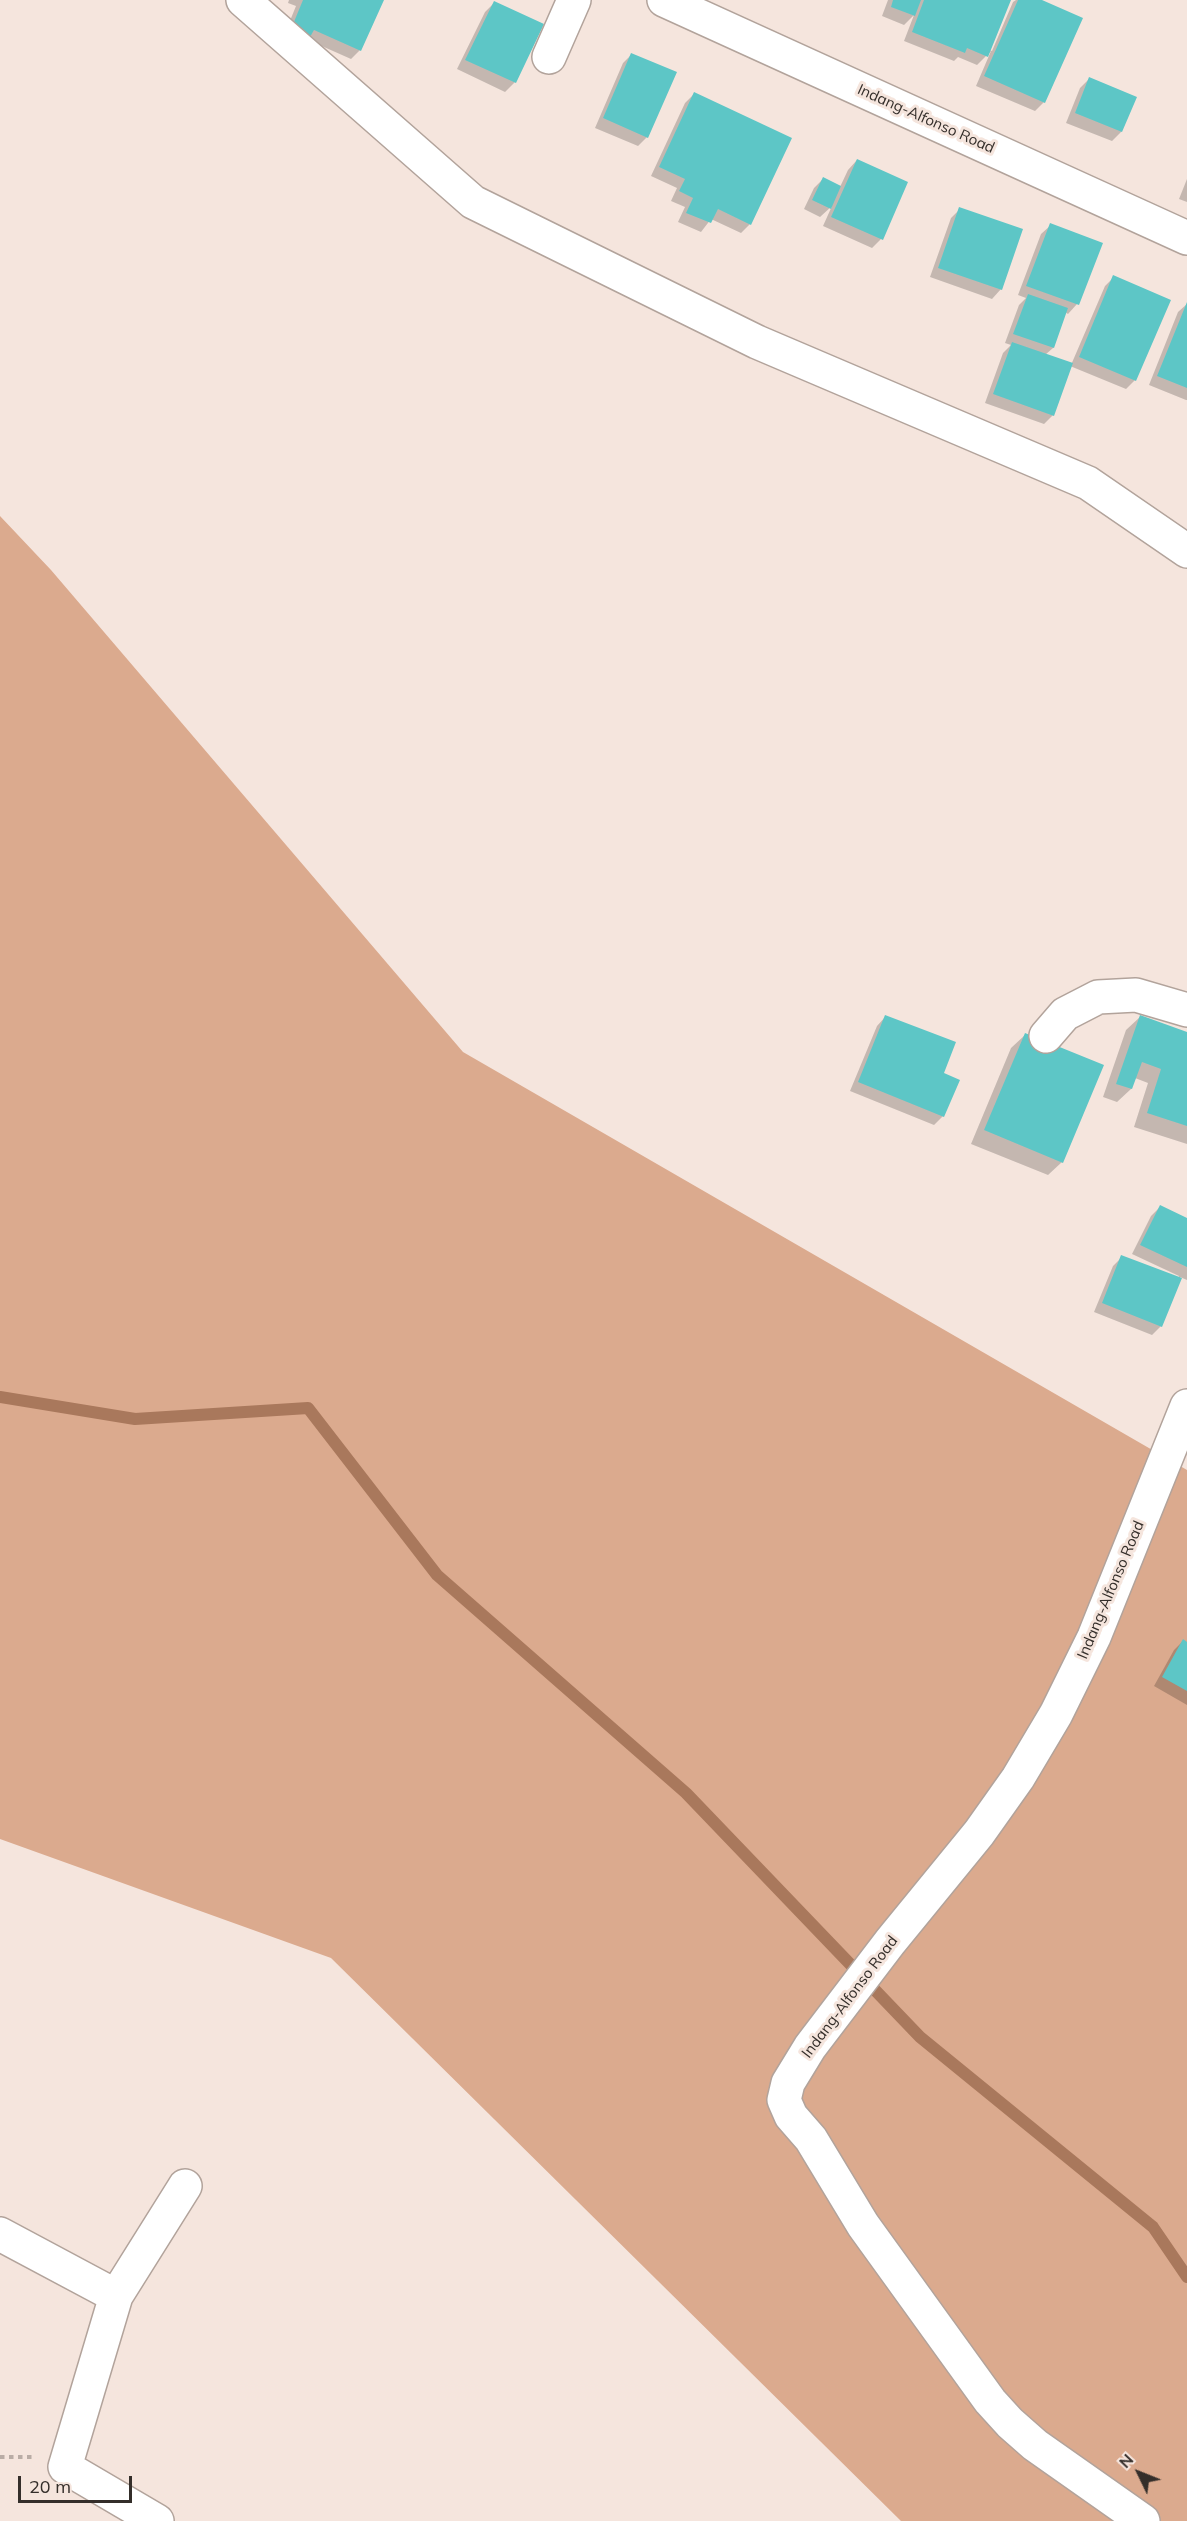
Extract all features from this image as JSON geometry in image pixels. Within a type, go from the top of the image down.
[{"type":"main road","points":[[243,0],[473,202],[757,342],[1088,483],[1187,551]]},
{"type":"main road","points":[[549,57],[574,0]]},
{"type":"main road","name":"Indang-Alfonso Road","points":[[664,0],[1187,237]]},
{"type":"main road","points":[[1046,1036],[1065,1014],[1098,997],[1136,995],[1187,1010]]},
{"type":"main road","name":"Indang-Alfonso Road","points":[[1143,2521],[1035,2445],[1010,2423],[973,2378],[863,2225],[811,2139],[791,2116],[784,2100],[788,2083],[810,2047],[890,1942],[979,1833],[1018,1778],[1056,1714],[1094,1637],[1187,1406]]},
{"type":"main road","points":[[157,2521],[65,2467],[116,2296],[185,2186]]},
{"type":"main road","points":[[0,2234],[116,2296]]},
{"type":"shaded area","points":[[0,516],[51,570],[463,1052],[1187,1470],[1187,2521],[901,2521],[331,1958],[0,1839]]},
{"type":"building","points":[[303,0],[384,0],[361,51],[314,30],[310,37],[291,29]]},
{"type":"building","points":[[893,0],[921,0],[915,16],[891,7]]},
{"type":"building","points":[[924,0],[1011,0],[988,57],[967,48],[965,53],[912,32]]},
{"type":"building","points":[[1018,0],[1042,0],[1083,18],[1045,103],[984,76]]},
{"type":"building","points":[[494,1],[544,24],[516,83],[465,60]]},
{"type":"building","points":[[631,53],[677,72],[648,138],[603,118]]},
{"type":"building","points":[[1089,77],[1137,97],[1122,132],[1075,113]]},
{"type":"building","points":[[694,92],[792,138],[751,225],[718,209],[711,223],[686,213],[693,198],[679,191],[685,179],[659,167]]},
{"type":"building","points":[[857,159],[908,182],[883,240],[831,217]]},
{"type":"building","points":[[823,177],[841,186],[831,209],[812,200]]},
{"type":"building","points":[[959,207],[1023,229],[1002,290],[938,268]]},
{"type":"building","points":[[1050,223],[1103,243],[1079,305],[1026,286]]},
{"type":"building","points":[[1113,275],[1171,300],[1136,381],[1079,357]]},
{"type":"building","points":[[1028,294],[1068,308],[1054,348],[1013,334]]},
{"type":"building","points":[[1187,302],[1187,388],[1157,376]]},
{"type":"building","points":[[1012,342],[1073,363],[1054,416],[993,394]]},
{"type":"building","points":[[885,1015],[956,1042],[944,1073],[960,1080],[944,1117],[858,1082]]},
{"type":"building","points":[[1140,1015],[1187,1032],[1187,1126],[1147,1113],[1161,1069],[1142,1062],[1132,1089],[1116,1084]]},
{"type":"building","points":[[1025,1033],[1104,1065],[1063,1163],[984,1130]]},
{"type":"building","points":[[1160,1205],[1187,1218],[1187,1267],[1140,1245]]},
{"type":"building","points":[[1121,1255],[1182,1278],[1162,1327],[1102,1303]]},
{"type":"building","points":[[1183,1639],[1187,1642],[1187,1691],[1162,1677]]},
{"type":"waterway","points":[[0,1397],[135,1419],[308,1408],[437,1575],[686,1793],[920,2037],[1153,2227],[1187,2277]]}]
